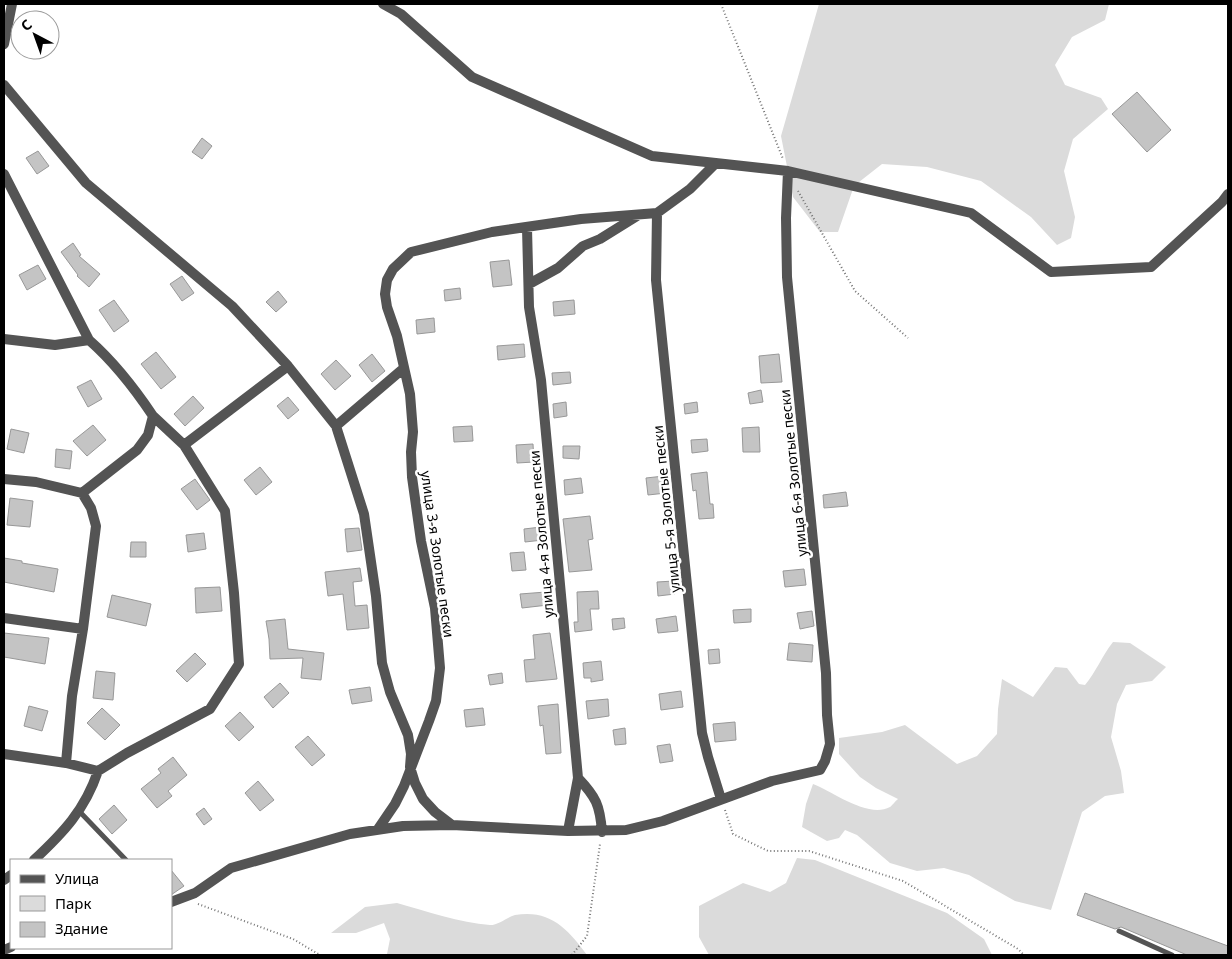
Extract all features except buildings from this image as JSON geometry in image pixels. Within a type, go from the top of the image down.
[{"type":"street","points":[[4,44],[12,4]]},
{"type":"street","points":[[383,4],[401,14],[472,77],[652,156],[788,171],[971,213],[1051,272],[1151,266],[1222,202],[1228,194]]},
{"type":"street","points":[[4,85],[86,183],[232,306],[288,366],[336,426],[364,514],[376,596],[382,663],[390,692],[408,735],[412,754],[410,767],[423,799],[435,812],[452,825]]},
{"type":"street","points":[[657,212],[690,189],[716,163]]},
{"type":"street","name":"улица 6-я Золотые пески","points":[[721,800],[772,781],[820,770],[830,744],[826,673],[788,293],[786,232],[788,171]]},
{"type":"street","points":[[4,174],[89,340],[135,389],[153,416],[184,445],[225,511],[234,593],[238,664],[210,709],[127,753],[98,771],[91,791],[79,812],[56,839],[35,859]]},
{"type":"street","name":"улица 3-я Золотые пески","points":[[378,829],[395,804],[404,786],[436,701],[440,668],[435,608],[421,541],[412,477],[414,432],[410,394],[385,294],[387,280],[393,269],[411,252],[492,232],[581,219],[657,212]]},
{"type":"street","name":"улица 5-я Золотые пески","points":[[657,212],[656,280],[702,733],[721,800]]},
{"type":"street","points":[[529,284],[558,268],[583,246],[600,239],[641,214]]},
{"type":"street","name":"улица 4-я Золотые пески","points":[[527,228],[531,320],[541,380],[578,778],[568,831]]},
{"type":"street","points":[[4,339],[55,344],[89,340]]},
{"type":"street","points":[[184,445],[288,366]]},
{"type":"street","points":[[336,426],[404,368]]},
{"type":"street","points":[[82,493],[137,450],[148,435],[153,416]]},
{"type":"street","points":[[4,479],[36,482],[82,493],[91,508],[96,526],[83,630],[72,696],[66,763]]},
{"type":"street","points":[[4,618],[83,630]]},
{"type":"street","points":[[4,754],[66,763],[98,771]]},
{"type":"street","points":[[578,778],[592,793],[598,804],[602,832]]},
{"type":"street","points":[[172,902],[195,893],[231,868],[350,834],[421,825],[602,832],[626,830],[645,826],[721,800]]},
{"type":"lane","points":[[79,812],[125,859]]},
{"type":"lane","points":[[1120,931],[1172,955]]},
{"type":"path","points":[[721,800],[733,834],[768,851],[809,851],[903,881],[1018,949],[1024,955]]},
{"type":"path","points":[[572,955],[586,936],[602,832]]},
{"type":"path","points":[[184,898],[293,939],[320,955]]},
{"type":"green space","points":[[819,4],[1109,4],[1105,20],[1072,37],[1055,65],[1065,85],[1101,98],[1108,109],[1073,139],[1064,171],[1075,217],[1071,238],[1057,245],[1031,217],[981,181],[927,167],[882,164],[854,186],[838,232],[820,232],[793,197],[781,136]]},
{"type":"green space","points":[[1113,642],[1130,643],[1166,667],[1152,681],[1126,685],[1117,704],[1111,737],[1121,771],[1124,793],[1105,796],[1082,812],[1051,910],[1015,901],[969,875],[944,868],[917,871],[890,863],[857,835],[845,830],[839,838],[827,841],[802,827],[806,804],[813,784],[850,803],[871,809],[881,810],[890,807],[898,799],[876,788],[860,777],[839,754],[839,738],[882,732],[905,725],[957,764],[977,756],[997,734],[1002,679],[1033,697],[1055,667],[1067,668],[1079,684],[1085,685]]},
{"type":"green space","points":[[797,858],[815,860],[947,913],[984,939],[992,955],[709,955],[699,937],[699,906],[743,883],[770,892],[786,883]]},
{"type":"green space","points":[[397,903],[455,919],[490,925],[497,924],[515,915],[538,915],[548,918],[565,929],[587,955],[389,955],[387,954],[390,939],[384,923],[356,933],[331,933],[365,907]]}]
